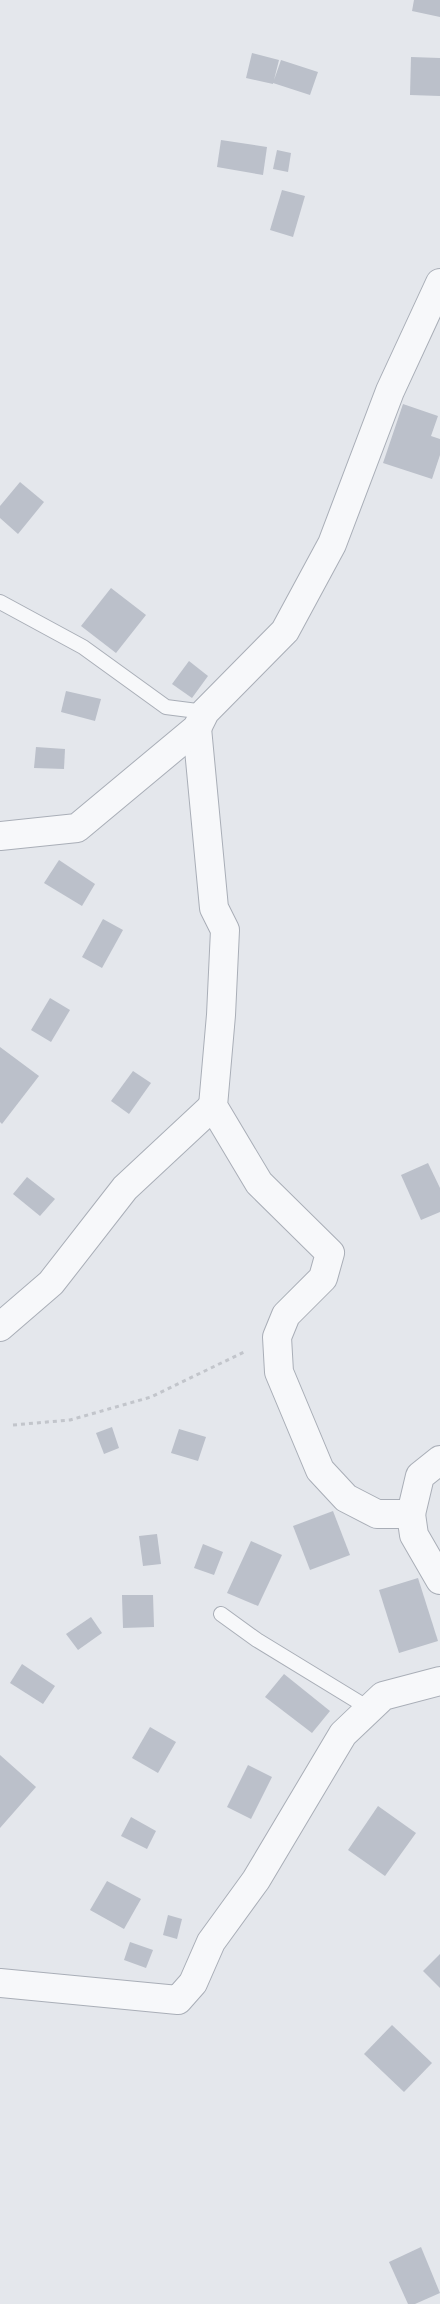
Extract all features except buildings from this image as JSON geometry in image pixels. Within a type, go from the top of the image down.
[{"type":"street","points":[[0,836],[77,828],[201,720],[285,630],[332,544],[390,392],[440,283]]},
{"type":"street","points":[[201,720],[214,908],[225,930],[221,1015],[213,1106],[259,1183],[330,1253],[323,1278],[286,1315],[276,1337],[279,1372],[320,1470],[346,1498],[377,1514],[411,1514]]},
{"type":"street","points":[[0,1327],[51,1283],[125,1188],[213,1106]]},
{"type":"street","points":[[440,1460],[420,1476],[411,1514],[414,1535],[440,1580]]},
{"type":"street","points":[[0,1983],[178,2000],[193,1984],[210,1942],[256,1880],[343,1734],[383,1696],[440,1681]]},
{"type":"lane","points":[[0,602],[83,647],[166,706],[201,720]]},
{"type":"lane","points":[[221,1614],[257,1640],[370,1709]]},
{"type":"path","points":[[13,1425],[70,1420],[151,1397],[276,1337]]}]
